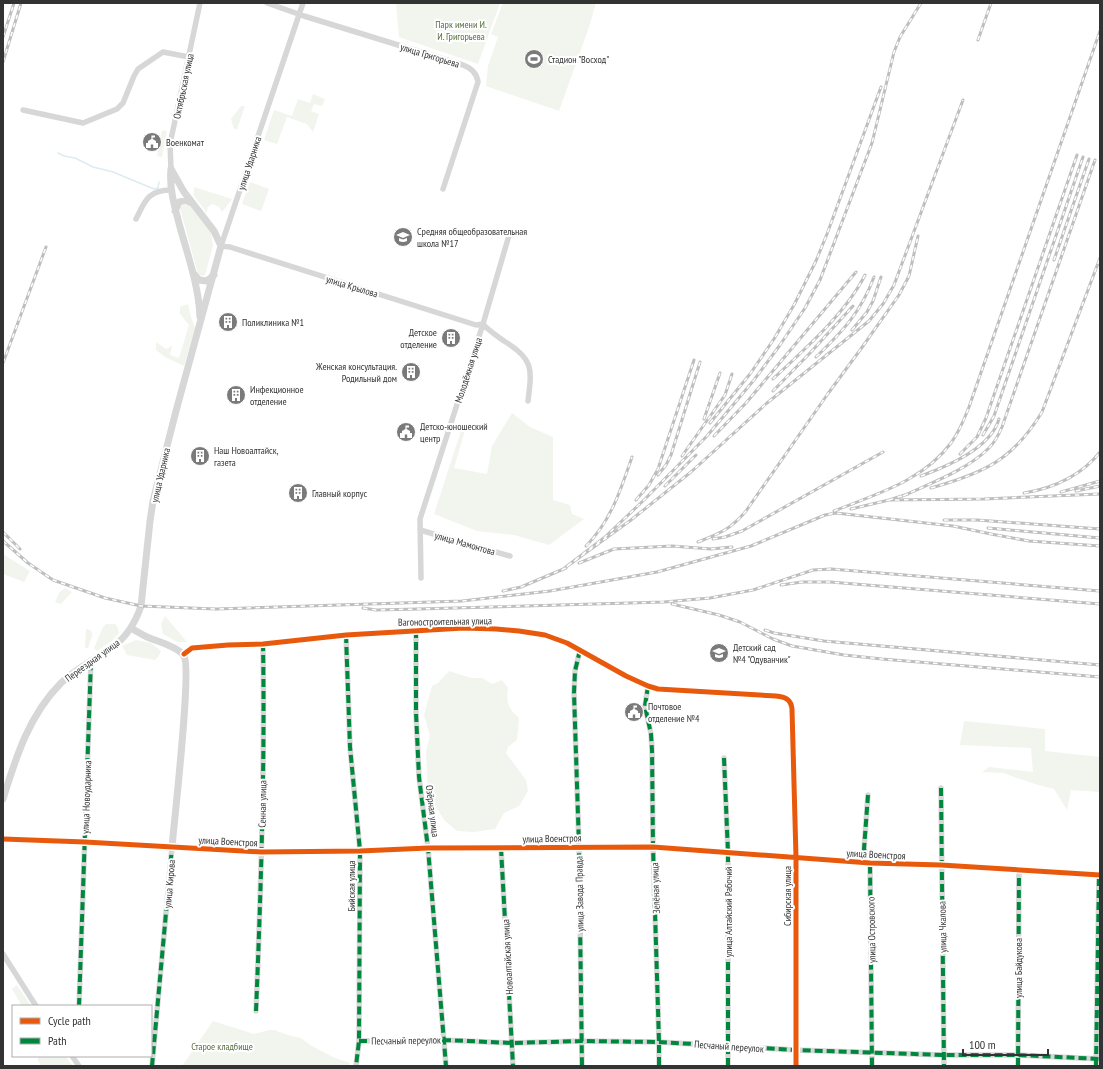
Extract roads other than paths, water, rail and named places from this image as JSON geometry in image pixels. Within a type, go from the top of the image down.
[{"type":"street","name":"Октябрьская улица","points":[[176,214],[171,190],[170,144],[200,3]]},
{"type":"street","name":"улица Григорьева","points":[[267,3],[463,65],[473,71],[478,82],[443,189]]},
{"type":"street","name":"улица Ударника","points":[[130,628],[137,617],[141,606],[150,521],[162,465],[221,246],[303,3]]},
{"type":"street","points":[[23,110],[83,123],[117,109],[123,103],[138,69],[163,52],[188,57]]},
{"type":"street","name":"Октябрьская улица","points":[[171,169],[184,192],[214,231],[221,246]]},
{"type":"street","points":[[136,219],[147,197],[156,192],[171,190]]},
{"type":"street","points":[[176,214],[179,202],[186,200],[194,204]]},
{"type":"street","name":"улица Ударника","points":[[176,214],[200,304],[201,324]]},
{"type":"street","name":"Молодёжная улица","points":[[421,578],[420,519],[483,324],[510,232]]},
{"type":"street","name":"улица Крылова","points":[[221,246],[230,247],[476,325],[483,324]]},
{"type":"street","points":[[192,272],[199,280],[203,281],[207,281],[214,275]]},
{"type":"street","points":[[483,324],[488,331],[510,344],[526,359],[531,369],[528,401]]},
{"type":"street","name":"улица Мамонтова","points":[[420,530],[510,556]]},
{"type":"street","points":[[130,628],[184,654]]},
{"type":"street","name":"Переездная улица","points":[[3,799],[23,740],[32,720],[48,698],[62,682],[91,660],[115,646],[130,628]]},
{"type":"street","name":"Вагоностроительная улица","points":[[184,654],[192,648],[262,644],[346,635],[416,630],[464,628],[519,631],[544,635],[567,643],[626,676],[658,689],[776,696],[785,698],[790,702]]},
{"type":"street","name":"Озёрная улица","points":[[416,630],[416,713],[420,777],[428,848],[446,1066]]},
{"type":"street","name":"Бийская улица","points":[[346,635],[350,747],[360,851],[359,1041],[356,1066]]},
{"type":"street","name":"Сенная улица","points":[[256,1011],[260,929],[264,700],[262,644]]},
{"type":"street","name":"улица Завода Правда","points":[[580,650],[575,671],[574,693],[579,846],[582,1066]]},
{"type":"street","name":"улица Кирова","points":[[152,1066],[186,689],[186,660],[184,654]]},
{"type":"street","name":"улица Новоударника","points":[[79,1005],[91,660]]},
{"type":"street","name":"Зелёная улица","points":[[648,686],[645,706],[651,734],[652,750],[653,847],[660,1042],[659,1066]]},
{"type":"street","name":"Сибирская улица","points":[[790,702],[792,709],[796,857],[796,1066]]},
{"type":"street","name":"улица Алтайский Рабочий","points":[[724,758],[728,853],[728,1066]]},
{"type":"street","name":"улица Чкалова","points":[[941,788],[944,1066]]},
{"type":"street","name":"улица Островского","points":[[868,795],[864,849],[870,864],[872,1066]]},
{"type":"street","name":"улица Военстроя","points":[[3,839],[261,852],[579,846],[653,847],[870,864],[941,865],[1100,875]]},
{"type":"street","name":"Новоалтайская улица","points":[[501,848],[513,1066]]},
{"type":"street","name":"улица Байдукова","points":[[1018,1066],[1019,869]]},
{"type":"street","points":[[1096,1066],[1098,1059],[1100,875]]},
{"type":"street","points":[[3,954],[35,1005]]},
{"type":"street","name":"Песчаный переулок","points":[[359,1041],[444,1040],[512,1043],[582,1041],[660,1042],[872,1053],[1018,1055],[1098,1059]]},
{"type":"street","points":[[73,1057],[79,1066]]},
{"type":"waterway","points":[[58,153],[75,158],[93,167],[113,172],[154,189],[158,188],[159,182]]},
{"type":"railway","points":[[3,37],[14,3]]},
{"type":"railway","points":[[3,62],[21,3]]},
{"type":"railway","points":[[921,3],[900,37],[894,52],[872,143],[820,280],[805,308],[754,380],[707,436],[605,537],[562,570],[631,520],[691,472],[767,403],[869,321],[883,304],[894,285],[963,100]]},
{"type":"railway","points":[[978,40],[991,3]]},
{"type":"railway","points":[[834,511],[882,492],[913,477],[940,456],[956,435],[969,407],[1100,31]]},
{"type":"railway","points":[[710,423],[750,374],[774,339],[794,305],[816,261],[827,234],[881,87]]},
{"type":"railway","points":[[960,454],[977,437],[986,418],[1077,155]]},
{"type":"railway","points":[[983,435],[994,416],[1083,157]]},
{"type":"railway","points":[[1054,260],[1089,159]]},
{"type":"railway","points":[[903,496],[970,463],[989,448],[997,438],[1095,160]]},
{"type":"railway","points":[[698,542],[730,527],[746,511],[899,295],[909,276],[918,236]]},
{"type":"railway","points":[[3,363],[46,247]]},
{"type":"railway","points":[[931,488],[967,477],[996,462],[1020,442],[1031,428],[1042,412],[1100,258]]},
{"type":"railway","points":[[714,436],[746,403],[856,272]]},
{"type":"railway","points":[[773,379],[836,317],[857,289],[865,275]]},
{"type":"railway","points":[[816,357],[835,338],[857,311],[874,277]]},
{"type":"railway","points":[[852,330],[867,312],[873,301],[881,277]]},
{"type":"railway","points":[[773,391],[853,306]]},
{"type":"railway","points":[[636,500],[649,485],[658,469],[694,360]]},
{"type":"railway","points":[[658,475],[666,465],[671,455],[700,362]]},
{"type":"railway","points":[[704,419],[720,373]]},
{"type":"railway","points":[[682,456],[725,395],[732,374]]},
{"type":"railway","points":[[921,476],[967,455],[978,447],[987,439],[999,419]]},
{"type":"railway","points":[[713,539],[725,537],[742,531],[883,452]]},
{"type":"railway","points":[[1024,493],[1046,488],[1066,480],[1084,468],[1100,452]]},
{"type":"railway","points":[[665,486],[696,455]]},
{"type":"railway","points":[[586,546],[595,536],[609,515],[632,457]]},
{"type":"railway","points":[[1061,492],[1100,481]]},
{"type":"railway","points":[[1076,491],[1100,486]]},
{"type":"railway","points":[[889,500],[908,494]]},
{"type":"railway","points":[[851,509],[889,500],[984,499],[1100,494]]},
{"type":"railway","points":[[3,541],[28,563],[53,580],[105,598],[141,606],[216,609],[462,601],[550,591],[657,572],[751,546],[825,515],[836,513],[953,526],[1029,541],[1100,546]]},
{"type":"railway","points":[[944,520],[977,520],[1100,529]]},
{"type":"railway","points":[[988,528],[1100,538]]},
{"type":"railway","points":[[3,532],[20,549]]},
{"type":"railway","points":[[579,563],[614,549],[672,546],[711,549],[732,547]]},
{"type":"railway","points":[[503,591],[521,587],[566,568]]},
{"type":"railway","points":[[363,608],[376,610],[664,602],[710,598],[753,590],[813,570],[831,569],[1100,591]]},
{"type":"railway","points":[[781,585],[802,582],[830,582],[1100,604]]},
{"type":"railway","points":[[672,604],[719,615],[740,622],[773,639],[792,646],[844,655],[1100,677]]},
{"type":"railway","points":[[765,630],[774,633],[824,641],[1100,665]]},
{"type":"place","name":"Стадион \"Восход\"","points":[[534,59]]},
{"type":"place","name":"Военкомат","points":[[152,142]]},
{"type":"place","name":"Средняя общеобразовательная школа №17","points":[[403,237]]},
{"type":"place","name":"Поликлиника №1","points":[[228,322]]},
{"type":"place","name":"Детское отделение","points":[[451,338]]},
{"type":"place","name":"Женская консультация. Родильный дом","points":[[411,372]]},
{"type":"place","name":"Инфекционное отделение","points":[[236,395]]},
{"type":"place","name":"Детско-юношеский центр","points":[[406,432]]},
{"type":"place","name":"Наш Новоалтайск, газета","points":[[200,456]]},
{"type":"place","name":"Главный корпус","points":[[298,493]]},
{"type":"place","name":"Детский сад №4 \"Одуванчик\"","points":[[719,653]]},
{"type":"place","name":"Почтовое отделение №4","points":[[634,712]]},
{"type":"park label","name":"Парк имени И. И. Григорьева","points":[[461,30]]},
{"type":"park label","name":"Старое кладбище","points":[[222,1046]]}]
